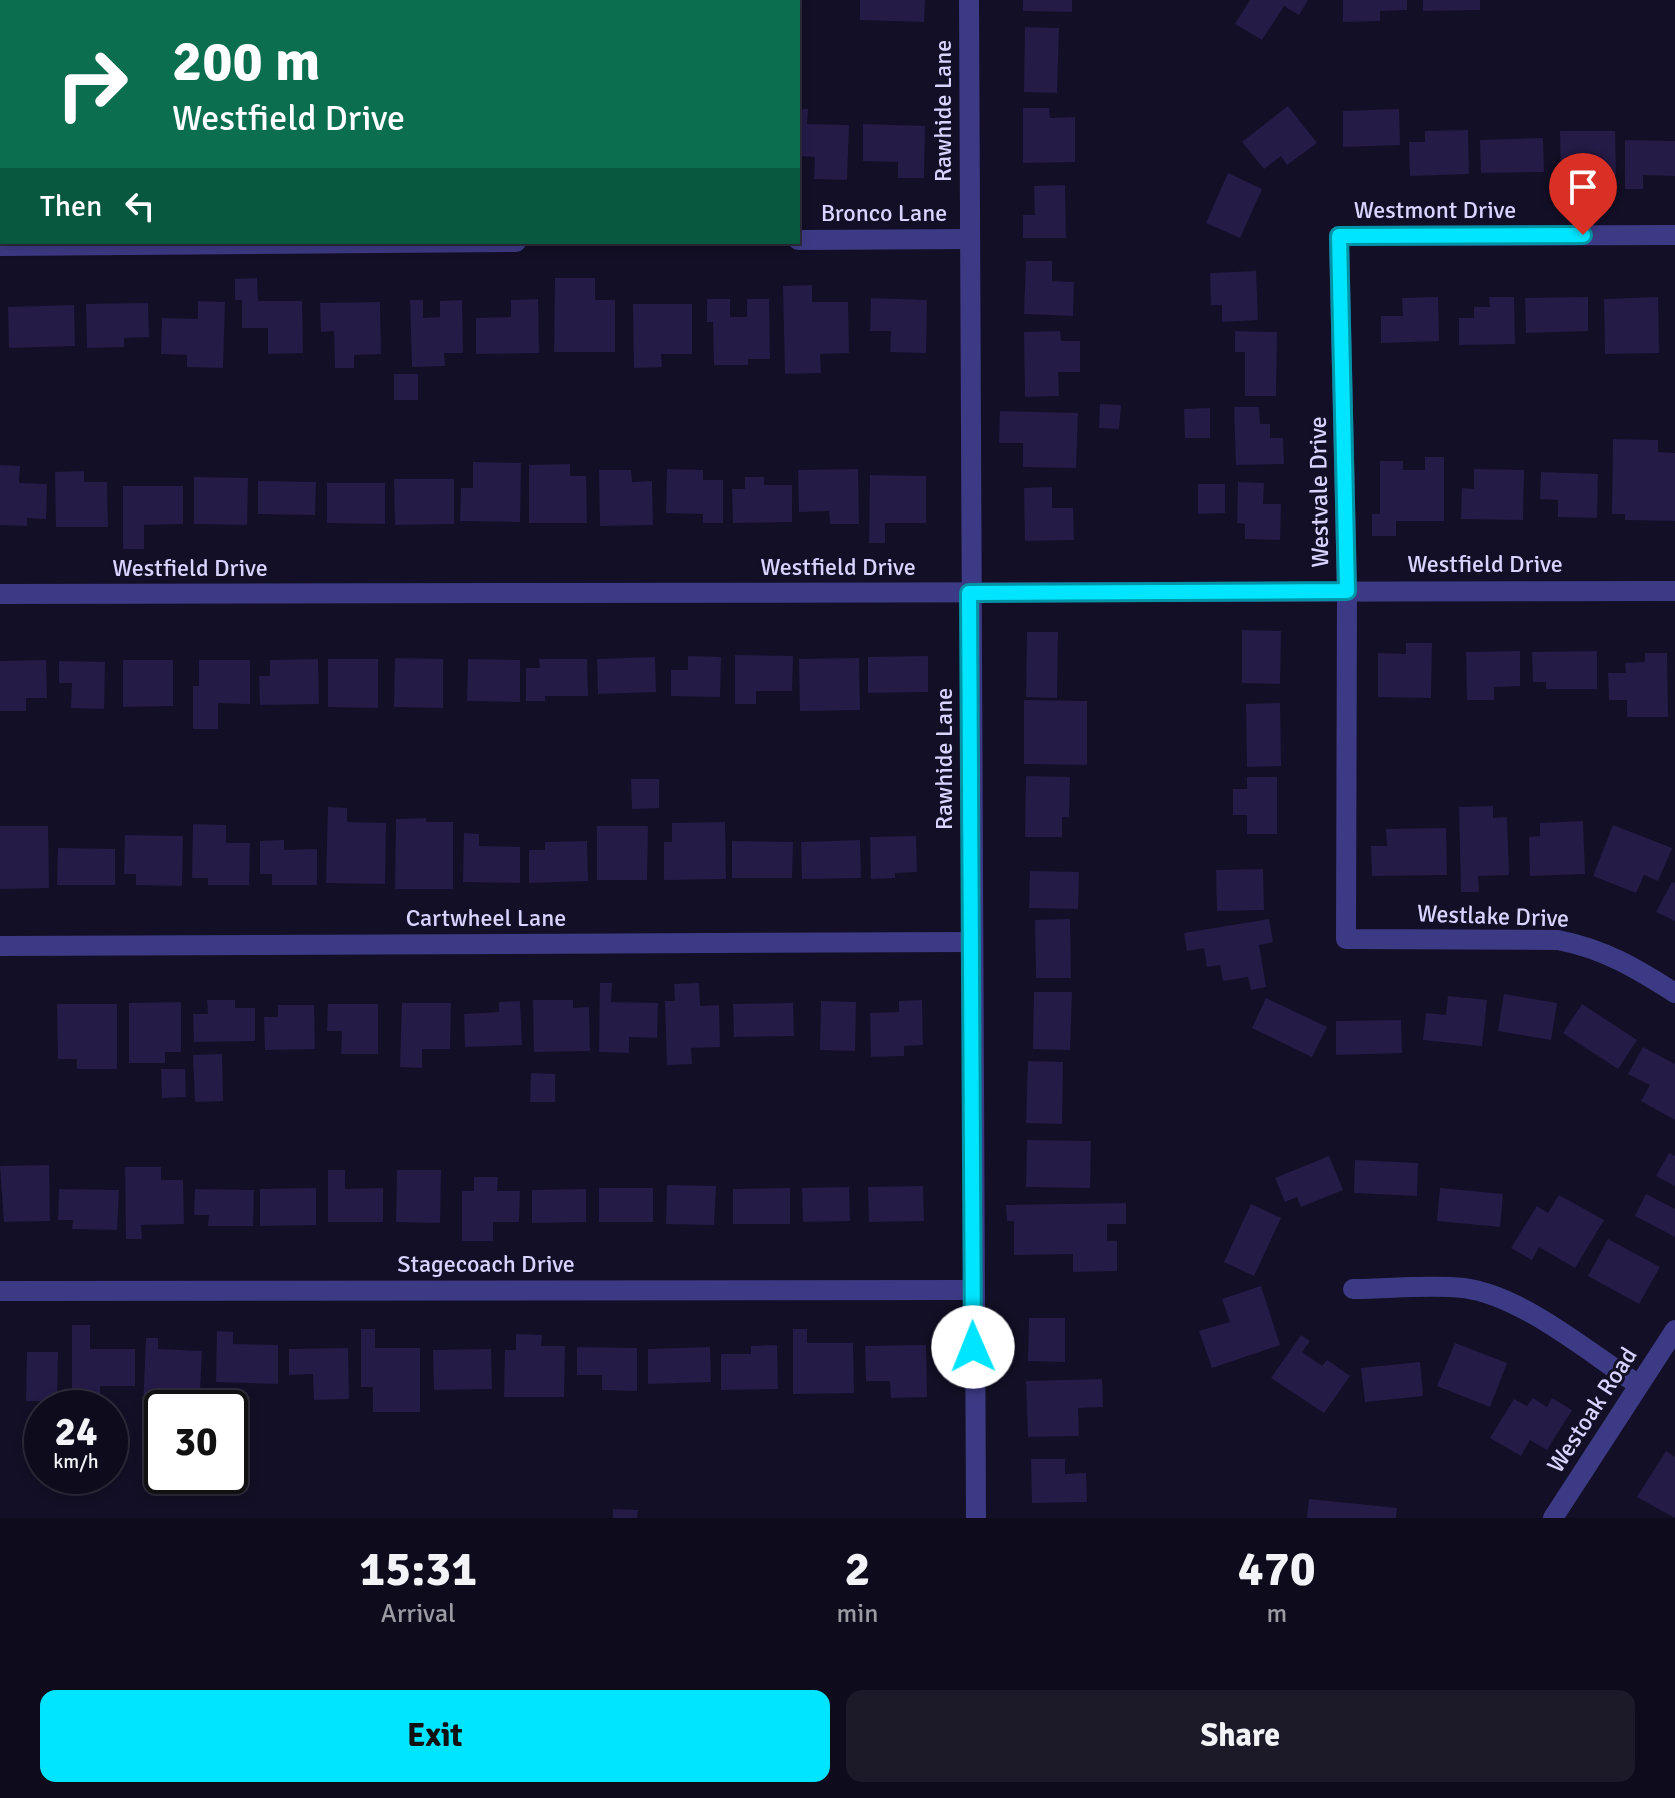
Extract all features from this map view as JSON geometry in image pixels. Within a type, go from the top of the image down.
[{"type":"street","name":"Rawhide Lane","points":[[969,0],[969,593],[976,1518]]},
{"type":"street","name":"Westmont Drive","points":[[1339,236],[1675,235]]},
{"type":"street","name":"Westvale Drive","points":[[1339,236],[1347,591],[1346,939]]},
{"type":"street","name":"Bronco Lane","points":[[800,240],[970,239]]},
{"type":"street","points":[[0,246],[258,244]]},
{"type":"street","name":"Westfield Drive","points":[[0,594],[1675,591]]},
{"type":"street","name":"Westlake Drive","points":[[1346,939],[1558,940],[1592,947],[1624,960],[1675,993]]},
{"type":"street","name":"Cartwheel Lane","points":[[0,946],[972,942]]},
{"type":"street","points":[[1353,1289],[1463,1288],[1498,1298],[1529,1314],[1639,1385]]},
{"type":"street","name":"Stagecoach Drive","points":[[0,1291],[973,1290]]},
{"type":"street","name":"Westoak Road","points":[[1553,1518],[1675,1330]]},
{"type":"building","points":[[860,0],[925,0],[924,22],[860,20]]},
{"type":"building","points":[[1023,0],[1072,0],[1072,12],[1023,11]]},
{"type":"building","points":[[1250,0],[1308,0],[1299,15],[1284,6],[1262,40],[1235,24]]},
{"type":"building","points":[[1343,0],[1407,0],[1407,10],[1380,11],[1380,21],[1343,22]]},
{"type":"building","points":[[1423,0],[1480,0],[1480,10],[1423,11]]},
{"type":"building","points":[[1025,27],[1059,28],[1057,93],[1024,92]]},
{"type":"building","points":[[1288,106],[1317,143],[1287,165],[1281,156],[1264,169],[1242,142]]},
{"type":"building","points":[[1023,108],[1049,108],[1050,118],[1075,117],[1075,162],[1023,163]]},
{"type":"building","points":[[800,109],[808,109],[807,124],[849,125],[847,180],[814,179],[815,157],[800,156]]},
{"type":"building","points":[[1399,109],[1400,145],[1343,147],[1343,111]]},
{"type":"building","points":[[863,124],[925,126],[924,178],[898,178],[898,162],[863,161]]},
{"type":"building","points":[[1468,130],[1469,174],[1410,176],[1409,142],[1425,142],[1425,131]]},
{"type":"building","points":[[1560,131],[1615,131],[1616,175],[1561,177]]},
{"type":"building","points":[[1543,138],[1544,172],[1481,173],[1480,140]]},
{"type":"building","points":[[1625,140],[1675,141],[1675,176],[1643,175],[1643,189],[1625,189]]},
{"type":"building","points":[[1228,173],[1262,189],[1240,238],[1206,223]]},
{"type":"building","points":[[1065,185],[1066,238],[1023,238],[1023,215],[1035,215],[1034,186]]},
{"type":"building","points":[[1026,261],[1052,261],[1052,281],[1074,282],[1073,316],[1024,314]]},
{"type":"building","points":[[1256,271],[1258,320],[1222,322],[1222,305],[1211,305],[1210,273]]},
{"type":"building","points":[[257,278],[258,301],[302,301],[303,353],[268,354],[268,328],[242,328],[242,300],[235,300],[235,279]]},
{"type":"building","points":[[555,278],[595,278],[595,300],[615,300],[615,352],[554,352]]},
{"type":"building","points":[[812,285],[812,302],[848,302],[849,353],[820,354],[821,373],[785,374],[783,286]]},
{"type":"building","points":[[1438,297],[1439,341],[1381,343],[1381,316],[1403,316],[1402,298]]},
{"type":"building","points":[[1489,297],[1514,297],[1515,344],[1459,345],[1459,318],[1474,318],[1474,307],[1490,307]]},
{"type":"building","points":[[1588,297],[1588,331],[1526,333],[1525,298]]},
{"type":"building","points":[[1658,297],[1659,353],[1605,354],[1604,299]]},
{"type":"building","points":[[871,298],[927,300],[926,353],[890,352],[891,331],[870,331]]},
{"type":"building","points":[[538,299],[539,353],[476,354],[476,318],[511,317],[511,300]]},
{"type":"building","points":[[707,299],[730,299],[730,317],[747,317],[747,299],[769,299],[770,359],[748,359],[748,365],[714,365],[713,322],[707,322]]},
{"type":"building","points":[[410,300],[423,300],[423,318],[440,317],[440,301],[462,300],[463,353],[444,353],[445,366],[412,367]]},
{"type":"building","points":[[198,301],[225,302],[223,368],[187,367],[187,355],[161,354],[162,318],[198,319]]},
{"type":"building","points":[[380,302],[381,354],[354,355],[354,368],[335,368],[334,331],[321,332],[320,303]]},
{"type":"building","points":[[148,303],[149,337],[124,338],[124,347],[87,348],[86,304]]},
{"type":"building","points":[[633,304],[692,304],[692,354],[661,354],[662,367],[634,368]]},
{"type":"building","points":[[74,305],[75,346],[9,348],[8,307]]},
{"type":"building","points":[[1060,331],[1061,341],[1080,341],[1080,372],[1058,372],[1059,396],[1025,397],[1024,332]]},
{"type":"building","points":[[1235,331],[1277,332],[1276,396],[1245,396],[1245,352],[1235,352]]},
{"type":"building","points":[[394,374],[418,374],[418,400],[394,400]]},
{"type":"building","points":[[1100,404],[1121,405],[1119,429],[1099,428]]},
{"type":"building","points":[[1234,407],[1259,407],[1260,424],[1270,424],[1270,438],[1283,438],[1284,464],[1236,465]]},
{"type":"building","points":[[1210,408],[1210,438],[1185,438],[1184,409]]},
{"type":"building","points":[[1000,411],[1078,413],[1076,468],[1023,467],[1023,443],[999,443]]},
{"type":"building","points":[[1613,439],[1658,440],[1658,452],[1675,453],[1675,521],[1625,520],[1625,514],[1612,514]]},
{"type":"building","points":[[1425,457],[1444,457],[1444,521],[1396,521],[1396,536],[1372,536],[1372,514],[1380,514],[1380,461],[1403,461],[1403,470],[1425,470]]},
{"type":"building","points":[[473,462],[521,463],[520,522],[460,521],[461,488],[473,488]]},
{"type":"building","points":[[570,464],[570,476],[586,476],[587,523],[529,523],[529,465]]},
{"type":"building","points":[[0,465],[20,466],[19,483],[47,484],[46,519],[27,518],[27,526],[0,525]]},
{"type":"building","points":[[667,469],[703,470],[703,480],[723,480],[723,523],[703,523],[703,514],[666,513]]},
{"type":"building","points":[[858,469],[859,524],[830,524],[829,511],[799,512],[798,470]]},
{"type":"building","points":[[1474,469],[1524,470],[1523,520],[1461,519],[1462,488],[1474,489]]},
{"type":"building","points":[[599,470],[631,470],[632,482],[652,481],[653,525],[600,526]]},
{"type":"building","points":[[84,471],[84,482],[107,482],[108,527],[56,527],[55,472]]},
{"type":"building","points":[[1541,472],[1598,474],[1597,518],[1558,517],[1558,500],[1540,499]]},
{"type":"building","points":[[870,475],[926,476],[926,523],[885,523],[885,543],[869,543]]},
{"type":"building","points":[[194,477],[248,478],[247,525],[194,524]]},
{"type":"building","points":[[745,477],[764,477],[764,485],[792,485],[792,522],[733,523],[732,489],[745,489]]},
{"type":"building","points":[[394,479],[454,479],[454,524],[395,525]]},
{"type":"building","points":[[258,481],[316,482],[315,515],[258,514]]},
{"type":"building","points":[[1238,482],[1264,483],[1263,504],[1281,504],[1280,540],[1245,539],[1245,524],[1237,523]]},
{"type":"building","points":[[327,483],[385,483],[385,524],[327,523]]},
{"type":"building","points":[[1198,484],[1225,484],[1225,513],[1198,514]]},
{"type":"building","points":[[123,486],[183,486],[183,524],[144,525],[144,549],[123,549]]},
{"type":"building","points":[[1052,487],[1052,508],[1073,508],[1074,540],[1025,541],[1024,488]]},
{"type":"building","points":[[1242,630],[1281,631],[1280,684],[1242,683]]},
{"type":"building","points":[[1027,632],[1058,632],[1057,698],[1026,697]]},
{"type":"building","points":[[1406,643],[1432,643],[1431,698],[1378,697],[1378,653],[1406,654]]},
{"type":"building","points":[[1520,651],[1520,686],[1494,687],[1494,700],[1467,700],[1466,652]]},
{"type":"building","points":[[1597,651],[1597,689],[1546,689],[1546,682],[1533,682],[1532,652]]},
{"type":"building","points":[[1645,653],[1667,653],[1668,717],[1627,717],[1627,700],[1609,700],[1608,673],[1626,673],[1625,663],[1645,662]]},
{"type":"building","points":[[735,655],[793,656],[792,691],[756,691],[756,704],[735,704]]},
{"type":"building","points":[[688,656],[721,657],[720,697],[671,696],[671,670],[688,670]]},
{"type":"building","points":[[928,656],[928,692],[868,693],[868,657]]},
{"type":"building","points":[[655,657],[656,692],[598,694],[597,659]]},
{"type":"building","points":[[395,658],[443,659],[443,708],[394,707]]},
{"type":"building","points":[[859,658],[860,710],[800,711],[799,659]]},
{"type":"building","points":[[318,659],[319,704],[260,705],[259,676],[270,676],[270,660]]},
{"type":"building","points":[[328,659],[378,659],[378,708],[328,707]]},
{"type":"building","points":[[468,659],[520,660],[520,702],[467,701]]},
{"type":"building","points":[[539,659],[587,659],[588,696],[545,696],[545,701],[526,701],[526,668],[540,668]]},
{"type":"building","points":[[46,660],[47,698],[26,698],[26,711],[0,711],[0,661]]},
{"type":"building","points":[[123,660],[173,660],[173,706],[123,707]]},
{"type":"building","points":[[199,660],[250,660],[250,704],[218,703],[218,729],[193,729],[193,686],[199,686]]},
{"type":"building","points":[[59,661],[105,662],[104,709],[71,708],[72,683],[59,683]]},
{"type":"building","points":[[1024,700],[1087,701],[1087,765],[1024,764]]},
{"type":"building","points":[[1280,703],[1281,766],[1247,767],[1246,704]]},
{"type":"building","points":[[1026,776],[1070,777],[1069,817],[1062,817],[1062,837],[1025,837]]},
{"type":"building","points":[[1247,777],[1277,777],[1277,834],[1247,834],[1247,815],[1233,815],[1233,789],[1247,789]]},
{"type":"building","points":[[631,779],[659,779],[659,808],[632,809]]},
{"type":"building","points":[[1493,806],[1493,818],[1507,817],[1509,875],[1478,876],[1479,892],[1461,892],[1459,807]]},
{"type":"building","points":[[328,807],[347,808],[347,822],[386,823],[385,884],[326,883]]},
{"type":"building","points":[[426,818],[426,822],[453,822],[453,889],[395,889],[396,819]]},
{"type":"building","points":[[1583,821],[1585,874],[1530,876],[1529,837],[1540,836],[1540,823]]},
{"type":"building","points":[[725,822],[726,879],[664,880],[664,842],[672,842],[672,823]]},
{"type":"building","points":[[193,824],[226,825],[226,843],[250,843],[249,885],[208,885],[208,878],[192,878]]},
{"type":"building","points":[[1613,825],[1672,848],[1658,881],[1644,875],[1636,893],[1593,876]]},
{"type":"building","points":[[0,826],[48,826],[49,888],[0,889]]},
{"type":"building","points":[[597,826],[648,826],[647,880],[597,880]]},
{"type":"building","points":[[1446,828],[1447,875],[1372,876],[1371,846],[1387,846],[1386,829]]},
{"type":"building","points":[[464,833],[479,834],[479,846],[520,847],[520,883],[463,882]]},
{"type":"building","points":[[125,835],[183,836],[182,886],[136,885],[136,874],[124,874]]},
{"type":"building","points":[[916,836],[917,872],[895,873],[895,878],[871,879],[870,837]]},
{"type":"building","points":[[284,840],[284,850],[317,849],[317,885],[272,885],[272,874],[260,874],[260,841]]},
{"type":"building","points":[[860,840],[861,878],[802,879],[801,842]]},
{"type":"building","points":[[587,841],[588,881],[529,883],[529,850],[545,850],[545,842]]},
{"type":"building","points":[[732,841],[793,842],[792,878],[732,878]]},
{"type":"building","points":[[58,848],[115,849],[115,885],[57,885]]},
{"type":"building","points":[[1263,869],[1264,910],[1217,911],[1216,870]]},
{"type":"building","points":[[1030,871],[1079,872],[1078,909],[1029,908]]},
{"type":"building","points":[[1672,882],[1675,883],[1675,921],[1656,912]]},
{"type":"building","points":[[1070,919],[1071,978],[1036,978],[1035,920]]},
{"type":"building","points":[[1269,919],[1273,942],[1259,945],[1266,987],[1251,990],[1248,977],[1223,981],[1220,965],[1207,967],[1204,948],[1187,951],[1184,933]]},
{"type":"building","points":[[600,983],[612,983],[611,1002],[658,1003],[657,1038],[629,1037],[629,1053],[599,1052]]},
{"type":"building","points":[[699,983],[700,1006],[719,1005],[720,1047],[691,1048],[692,1064],[667,1065],[665,1001],[675,1001],[674,984]]},
{"type":"building","points":[[1034,992],[1072,992],[1070,1050],[1033,1049]]},
{"type":"building","points":[[1504,994],[1557,1003],[1551,1040],[1498,1031]]},
{"type":"building","points":[[1448,996],[1487,1000],[1482,1046],[1423,1040],[1426,1013],[1446,1015]]},
{"type":"building","points":[[1266,998],[1327,1027],[1312,1057],[1252,1028]]},
{"type":"building","points":[[207,1000],[235,1000],[235,1008],[255,1008],[255,1041],[194,1042],[193,1014],[208,1014]]},
{"type":"building","points":[[533,1000],[573,1000],[573,1008],[589,1007],[590,1051],[534,1052]]},
{"type":"building","points":[[922,1000],[923,1045],[904,1046],[904,1056],[871,1057],[870,1013],[899,1012],[899,1001]]},
{"type":"building","points":[[520,1001],[522,1045],[465,1047],[464,1014],[499,1012],[499,1002]]},
{"type":"building","points":[[821,1001],[856,1002],[855,1051],[820,1050]]},
{"type":"building","points":[[181,1002],[181,1052],[165,1052],[165,1063],[129,1063],[129,1003]]},
{"type":"building","points":[[402,1003],[451,1003],[450,1049],[422,1049],[422,1068],[400,1067]]},
{"type":"building","points":[[793,1003],[794,1036],[734,1037],[733,1004]]},
{"type":"building","points":[[57,1004],[117,1004],[117,1069],[77,1069],[77,1059],[58,1059]]},
{"type":"building","points":[[328,1004],[378,1004],[378,1054],[341,1054],[342,1031],[327,1031]]},
{"type":"building","points":[[1582,1004],[1637,1040],[1618,1069],[1563,1033]]},
{"type":"building","points":[[278,1005],[314,1005],[315,1049],[265,1050],[264,1017],[278,1017]]},
{"type":"building","points":[[1401,1020],[1402,1053],[1336,1055],[1336,1021]]},
{"type":"building","points":[[1643,1047],[1675,1064],[1675,1120],[1641,1101],[1650,1085],[1628,1074]]},
{"type":"building","points":[[222,1054],[223,1101],[195,1102],[193,1055]]},
{"type":"building","points":[[1028,1061],[1063,1062],[1062,1124],[1026,1123]]},
{"type":"building","points":[[161,1069],[185,1069],[186,1097],[162,1098]]},
{"type":"building","points":[[531,1073],[555,1074],[555,1102],[530,1102]]},
{"type":"building","points":[[1027,1140],[1091,1141],[1090,1188],[1026,1187]]},
{"type":"building","points":[[1669,1153],[1675,1156],[1675,1186],[1656,1176]]},
{"type":"building","points":[[1329,1156],[1343,1190],[1301,1207],[1297,1197],[1285,1202],[1275,1178]]},
{"type":"building","points":[[1355,1160],[1418,1163],[1417,1196],[1354,1193]]},
{"type":"building","points":[[49,1165],[50,1221],[4,1222],[0,1166]]},
{"type":"building","points":[[125,1167],[161,1167],[161,1180],[183,1180],[184,1224],[141,1225],[142,1239],[126,1239]]},
{"type":"building","points":[[328,1170],[345,1170],[345,1189],[383,1188],[383,1222],[328,1222]]},
{"type":"building","points":[[397,1170],[441,1170],[440,1223],[396,1222]]},
{"type":"building","points":[[474,1177],[498,1177],[497,1191],[520,1191],[519,1222],[493,1222],[493,1241],[462,1241],[462,1191],[474,1191]]},
{"type":"building","points":[[667,1185],[716,1186],[714,1225],[666,1224]]},
{"type":"building","points":[[923,1186],[924,1221],[869,1222],[868,1187]]},
{"type":"building","points":[[849,1187],[850,1221],[803,1222],[802,1188]]},
{"type":"building","points":[[316,1188],[316,1225],[260,1226],[260,1189]]},
{"type":"building","points":[[599,1188],[653,1188],[653,1222],[599,1222]]},
{"type":"building","points":[[790,1188],[790,1224],[733,1224],[733,1189]]},
{"type":"building","points":[[1440,1188],[1503,1194],[1500,1227],[1437,1221]]},
{"type":"building","points":[[59,1189],[119,1190],[117,1230],[72,1229],[73,1220],[58,1220]]},
{"type":"building","points":[[195,1189],[254,1190],[253,1226],[208,1226],[209,1215],[194,1215]]},
{"type":"building","points":[[586,1189],[586,1222],[532,1223],[532,1190]]},
{"type":"building","points":[[1646,1194],[1675,1209],[1675,1237],[1635,1216]]},
{"type":"building","points":[[1559,1195],[1604,1220],[1575,1268],[1539,1247],[1532,1260],[1511,1248],[1537,1206],[1548,1213]]},
{"type":"building","points":[[1126,1203],[1126,1224],[1107,1224],[1107,1241],[1117,1241],[1117,1271],[1073,1272],[1073,1254],[1014,1255],[1014,1221],[1007,1221],[1006,1205]]},
{"type":"building","points":[[1251,1204],[1281,1218],[1254,1276],[1224,1262]]},
{"type":"building","points":[[1608,1239],[1660,1267],[1639,1304],[1588,1276]]},
{"type":"building","points":[[1261,1286],[1280,1345],[1212,1368],[1199,1331],[1230,1322],[1222,1299]]},
{"type":"building","points":[[1029,1318],[1065,1318],[1065,1362],[1028,1361]]},
{"type":"building","points":[[72,1325],[90,1325],[90,1349],[135,1349],[135,1386],[72,1390]]},
{"type":"building","points":[[361,1329],[375,1329],[375,1348],[420,1348],[420,1412],[373,1412],[373,1387],[361,1387]]},
{"type":"building","points":[[793,1329],[807,1329],[807,1343],[853,1343],[854,1393],[793,1394]]},
{"type":"building","points":[[217,1331],[233,1332],[233,1344],[278,1345],[278,1384],[216,1382]]},
{"type":"building","points":[[516,1334],[542,1335],[541,1346],[565,1346],[564,1397],[504,1397],[505,1350],[516,1350]]},
{"type":"building","points":[[1301,1335],[1310,1341],[1302,1352],[1322,1366],[1327,1360],[1350,1376],[1324,1413],[1271,1378]]},
{"type":"building","points":[[146,1338],[158,1338],[158,1349],[202,1351],[200,1390],[144,1390],[143,1409]]},
{"type":"building","points":[[1455,1343],[1507,1363],[1490,1407],[1437,1386]]},
{"type":"building","points":[[777,1345],[778,1389],[721,1390],[721,1354],[751,1354],[751,1346]]},
{"type":"building","points":[[926,1345],[927,1397],[891,1398],[890,1381],[866,1381],[865,1346]]},
{"type":"building","points":[[577,1347],[637,1348],[637,1391],[602,1390],[602,1375],[577,1375]]},
{"type":"building","points":[[710,1347],[711,1382],[648,1384],[648,1349]]},
{"type":"building","points":[[348,1348],[349,1399],[314,1400],[313,1374],[289,1375],[289,1349]]},
{"type":"building","points":[[491,1349],[492,1389],[434,1390],[433,1350]]},
{"type":"building","points":[[27,1352],[58,1352],[57,1390],[26,1390]]},
{"type":"building","points":[[1420,1362],[1423,1396],[1365,1402],[1361,1368]]},
{"type":"building","points":[[1102,1379],[1103,1407],[1078,1408],[1079,1436],[1028,1437],[1026,1381]]},
{"type":"building","points":[[1533,1398],[1547,1407],[1552,1398],[1572,1410],[1547,1450],[1530,1440],[1521,1456],[1490,1438],[1514,1399],[1527,1406]]},
{"type":"building","points":[[1666,1451],[1675,1457],[1675,1518],[1637,1497]]},
{"type":"building","points":[[1031,1459],[1065,1459],[1065,1474],[1086,1473],[1087,1502],[1032,1503]]},
{"type":"building","points":[[1309,1499],[1397,1508],[1396,1518],[1307,1518]]},
{"type":"building","points":[[613,1509],[638,1510],[637,1518],[613,1518]]},
{"type":"route","points":[[973,1347],[969,593],[1347,591],[1339,236],[1583,235]]}]
